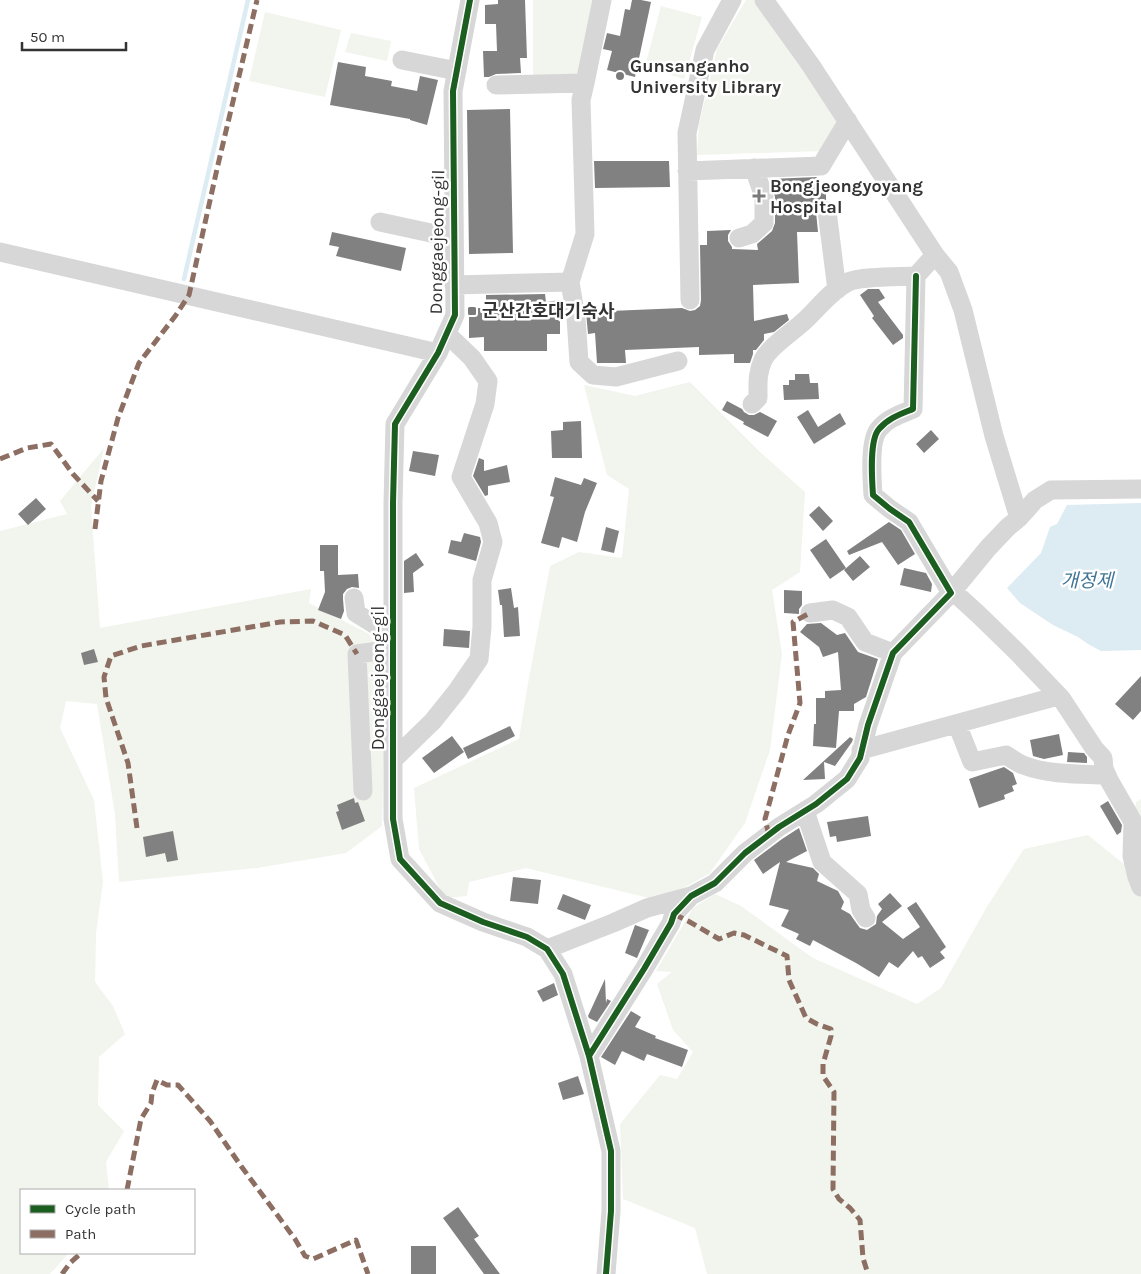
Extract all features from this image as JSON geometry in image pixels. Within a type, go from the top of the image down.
[{"type":"street","name":"Donggaejeong-gil","points":[[470,0],[453,91],[455,315],[438,353],[396,424],[393,819],[400,859],[440,903],[483,922],[527,937],[547,949],[562,974],[589,1056],[612,1151],[611,1211],[606,1274]]},
{"type":"street","points":[[602,0],[581,100],[585,234],[570,282],[576,318],[579,362],[593,375],[616,377],[678,361]]},
{"type":"street","points":[[690,300],[686,133],[705,50],[732,0]]},
{"type":"street","points":[[768,2],[935,255],[949,272],[963,310],[994,436],[1019,518]]},
{"type":"street","points":[[402,60],[457,71]]},
{"type":"street","points":[[496,85],[585,83]]},
{"type":"street","points":[[687,171],[821,166],[848,121]]},
{"type":"street","points":[[739,238],[752,234],[764,223],[764,197],[754,168]]},
{"type":"street","points":[[827,211],[843,286]]},
{"type":"street","points":[[380,222],[454,238]]},
{"type":"street","points":[[0,252],[438,353]]},
{"type":"street","points":[[935,255],[916,276],[913,409],[890,419],[877,430],[874,441],[873,495],[909,522],[951,593],[956,594],[979,615],[1058,696],[1103,758],[1107,775],[1133,822],[1132,856],[1141,888]]},
{"type":"street","points":[[752,404],[758,398],[757,377],[764,358],[830,294],[843,286],[879,277],[916,276]]},
{"type":"street","points":[[454,284],[570,282]]},
{"type":"street","points":[[393,760],[433,721],[479,659],[482,627],[482,580],[493,542],[488,524],[461,477],[485,404],[488,381],[472,358],[446,334]]},
{"type":"street","points":[[547,949],[647,908],[691,896],[715,883],[745,853],[847,779],[860,758],[868,725],[893,653],[951,593],[988,548],[1035,500],[1050,490],[1141,489]]},
{"type":"street","points":[[354,598],[356,613],[393,643]]},
{"type":"street","points":[[810,613],[833,610],[848,617],[865,642],[893,653]]},
{"type":"street","points":[[363,791],[357,654],[393,643]]},
{"type":"street","points":[[861,750],[1058,696]]},
{"type":"street","points":[[956,724],[972,762],[1006,755],[1021,764],[1040,770],[1107,775]]},
{"type":"street","points":[[805,811],[822,862],[858,894],[866,918]]},
{"type":"street","points":[[589,1056],[644,969],[671,923],[674,914],[691,896]]},
{"type":"shaded area","points":[[533,0],[593,0],[578,74],[533,76]]},
{"type":"shaded area","points":[[746,0],[755,0],[838,121],[823,151],[697,155],[699,124],[717,49]]},
{"type":"shaded area","points":[[661,6],[702,17],[684,79],[645,67]]},
{"type":"shaded area","points":[[265,12],[341,30],[325,97],[249,81]]},
{"type":"shaded area","points":[[351,33],[391,41],[387,61],[345,52]]},
{"type":"shaded area","points":[[690,382],[760,452],[805,492],[800,572],[772,590],[782,654],[770,750],[745,823],[710,873],[661,901],[526,868],[469,882],[467,896],[445,898],[419,849],[414,788],[519,739],[550,566],[579,552],[622,558],[629,489],[607,475],[584,385],[635,396]]},
{"type":"shaded area","points":[[104,448],[91,506],[100,628],[311,589],[309,603],[369,634],[386,666],[382,826],[346,853],[257,868],[119,882],[115,814],[97,704],[66,701],[60,728],[94,800],[103,882],[96,933],[95,982],[113,1006],[125,1034],[99,1057],[98,1105],[124,1131],[106,1162],[109,1189],[20,1189],[20,1254],[68,1254],[50,1274],[0,1274],[0,531],[67,514],[60,501]]},
{"type":"shaded area","points":[[1141,799],[1141,1274],[707,1274],[695,1228],[623,1199],[620,1124],[660,1075],[677,1079],[693,1052],[673,1030],[657,984],[672,972],[656,971],[693,908],[715,894],[741,906],[813,958],[917,1004],[941,988],[988,905],[1024,849],[1088,835],[1125,865],[1136,802]]},
{"type":"water","name":"개정제","points":[[1141,503],[1141,650],[1101,651],[1053,625],[1020,603],[1007,588],[1041,553],[1050,527],[1057,524],[1067,505]]},
{"type":"building","points":[[498,0],[525,0],[527,58],[520,58],[521,73],[496,74],[484,77],[483,51],[497,51],[496,24],[485,24],[485,5],[498,4]]},
{"type":"building","points":[[632,0],[651,2],[635,77],[607,70],[612,51],[603,49],[607,33],[620,36],[625,9],[630,10]]},
{"type":"building","points":[[338,62],[366,67],[365,76],[392,81],[391,86],[417,91],[420,76],[438,80],[427,125],[410,119],[330,105]]},
{"type":"building","points":[[510,109],[513,253],[469,254],[467,110]]},
{"type":"building","points":[[594,161],[669,161],[670,187],[595,188]]},
{"type":"building","points":[[817,177],[817,187],[826,186],[826,200],[816,207],[818,232],[797,232],[799,283],[753,285],[754,321],[787,314],[789,320],[774,332],[764,334],[764,340],[756,350],[753,350],[750,363],[734,363],[734,354],[699,355],[699,347],[625,350],[626,363],[597,363],[595,333],[588,334],[586,312],[682,308],[690,311],[695,310],[700,306],[701,300],[700,245],[707,245],[707,231],[731,230],[728,235],[728,241],[732,249],[758,250],[757,244],[772,231],[775,223],[775,197],[770,179]]},
{"type":"building","points":[[332,232],[406,248],[401,271],[336,256],[339,247],[329,245]]},
{"type":"building","points":[[868,289],[879,289],[885,298],[878,302],[903,335],[903,338],[893,345],[872,318],[874,316],[860,295]]},
{"type":"building","points":[[545,294],[546,302],[560,300],[560,334],[547,334],[547,351],[484,351],[484,337],[469,338],[469,308],[486,308],[486,295]]},
{"type":"building","points":[[795,374],[809,374],[810,383],[818,383],[819,399],[784,400],[783,385],[789,385],[789,380],[795,380]]},
{"type":"building","points":[[727,401],[749,415],[760,412],[777,421],[768,437],[722,410]]},
{"type":"building","points":[[808,410],[818,427],[840,413],[846,424],[814,444],[797,417]]},
{"type":"building","points":[[581,421],[582,458],[552,458],[551,431],[563,430],[563,422]]},
{"type":"building","points":[[931,430],[939,439],[924,453],[916,444]]},
{"type":"building","points":[[413,451],[439,455],[435,476],[409,471]]},
{"type":"building","points":[[479,458],[484,460],[484,471],[507,465],[510,482],[488,486],[488,495],[485,496],[473,476]]},
{"type":"building","points":[[555,477],[581,485],[584,478],[597,483],[585,512],[577,542],[562,537],[559,548],[541,543],[554,497],[550,496]]},
{"type":"building","points":[[36,498],[46,509],[28,525],[18,514]]},
{"type":"building","points":[[819,506],[833,521],[823,531],[809,515]]},
{"type":"building","points":[[889,522],[901,530],[915,554],[898,565],[882,542],[849,555],[847,551]]},
{"type":"building","points":[[606,527],[619,531],[614,553],[601,550]]},
{"type":"building","points":[[464,533],[480,537],[481,542],[476,561],[448,553],[451,540],[461,542]]},
{"type":"building","points":[[826,539],[846,568],[830,579],[810,550]]},
{"type":"building","points":[[320,545],[338,545],[338,575],[358,574],[359,588],[352,587],[343,594],[344,611],[341,619],[318,610],[325,592],[324,571],[320,571]]},
{"type":"building","points":[[416,553],[424,565],[413,573],[414,592],[404,593],[404,561]]},
{"type":"building","points":[[860,556],[870,567],[853,581],[844,570]]},
{"type":"building","points":[[904,568],[926,573],[932,584],[931,592],[900,585]]},
{"type":"building","points":[[511,588],[514,608],[518,607],[520,636],[504,637],[502,605],[500,605],[498,590]]},
{"type":"building","points":[[784,590],[802,591],[802,605],[799,609],[799,614],[784,613]]},
{"type":"building","points":[[821,623],[837,635],[845,633],[858,652],[878,659],[866,697],[854,704],[854,711],[839,711],[836,748],[813,746],[814,724],[816,724],[816,698],[825,698],[825,691],[841,690],[838,652],[823,657],[819,647],[800,632],[807,624]]},
{"type":"building","points":[[444,629],[470,631],[469,648],[443,646]]},
{"type":"building","points":[[94,649],[98,662],[84,665],[81,653]]},
{"type":"building","points":[[1141,676],[1141,711],[1133,720],[1115,704]]},
{"type":"building","points":[[510,726],[515,736],[468,759],[463,748]]},
{"type":"building","points":[[1059,734],[1063,755],[1044,759],[1033,756],[1030,740]]},
{"type":"building","points":[[452,736],[464,752],[434,773],[422,758]]},
{"type":"building","points":[[850,737],[853,739],[852,742],[835,766],[824,762],[825,779],[803,780]]},
{"type":"building","points":[[1068,752],[1084,753],[1087,757],[1087,763],[1067,762]]},
{"type":"building","points":[[1004,767],[1013,773],[1017,784],[1012,786],[1014,791],[1004,795],[1005,799],[979,808],[969,779]]},
{"type":"building","points":[[354,798],[355,803],[358,802],[365,821],[342,830],[336,812],[339,811],[337,805]]},
{"type":"building","points":[[1108,801],[1122,825],[1121,832],[1117,835],[1100,806]]},
{"type":"building","points":[[868,816],[871,836],[837,842],[836,836],[830,837],[827,822]]},
{"type":"building","points":[[799,828],[807,851],[786,862],[813,868],[819,874],[817,881],[838,891],[844,902],[841,909],[850,914],[860,928],[867,930],[876,924],[877,916],[882,909],[878,904],[890,893],[902,906],[882,922],[903,939],[920,927],[907,908],[916,902],[946,947],[940,952],[945,958],[930,968],[922,956],[918,958],[913,951],[898,968],[889,962],[879,977],[813,940],[810,946],[796,939],[799,934],[781,926],[789,910],[769,905],[780,862],[763,874],[754,860]]},
{"type":"building","points":[[173,831],[178,860],[167,862],[165,853],[146,857],[143,837]]},
{"type":"building","points":[[513,877],[541,880],[538,904],[510,901]]},
{"type":"building","points":[[563,894],[591,905],[585,920],[557,909]]},
{"type":"building","points":[[635,925],[649,930],[637,958],[625,953]]},
{"type":"building","points":[[605,979],[606,1003],[607,999],[611,1001],[597,1022],[588,1016]]},
{"type":"building","points":[[554,983],[558,995],[543,1002],[537,991]]},
{"type":"building","points":[[631,1011],[641,1017],[635,1027],[656,1036],[655,1038],[688,1050],[682,1067],[647,1054],[644,1061],[622,1051],[615,1065],[601,1057]]},
{"type":"building","points":[[578,1076],[584,1094],[563,1100],[558,1083]]},
{"type":"building","points":[[458,1207],[479,1236],[474,1239],[500,1274],[484,1274],[443,1218]]},
{"type":"building","points":[[411,1246],[436,1246],[436,1274],[411,1274]]},
{"type":"waterway","points":[[184,279],[248,0]]},
{"type":"marked path","points":[[95,529],[101,481],[118,418],[139,363],[189,295],[257,0]]},
{"type":"marked path","points":[[0,459],[27,448],[51,444],[73,474],[98,501]]},
{"type":"marked path","points":[[769,835],[765,819],[788,735],[800,703],[793,622],[810,613]]},
{"type":"marked path","points":[[137,828],[128,763],[106,698],[104,677],[111,656],[141,646],[280,622],[313,621],[345,635],[357,654]]},
{"type":"marked path","points":[[674,914],[719,939],[734,933],[744,935],[787,956],[789,980],[806,1018],[831,1029],[831,1036],[823,1064],[823,1076],[834,1092],[833,1189],[839,1199],[860,1220],[863,1258],[868,1274]]},
{"type":"marked path","points":[[127,1189],[141,1119],[151,1103],[152,1093],[157,1080],[167,1085],[178,1085],[210,1121],[295,1239],[305,1256],[313,1259],[356,1240],[368,1274]]},
{"type":"marked path","points":[[62,1274],[80,1254]]},
{"type":"cycle path","points":[[470,0],[453,91],[455,315],[438,353],[395,424],[393,503],[393,819],[400,859],[440,903],[483,922],[527,937],[547,949],[563,974],[589,1056],[611,1151],[611,1211],[606,1274]]},
{"type":"cycle path","points":[[589,1056],[644,969],[671,923],[674,914],[691,896],[715,883],[745,853],[779,827],[816,804],[847,779],[860,758],[868,725],[893,653],[951,593],[909,522],[873,495],[872,451],[876,434],[886,422],[913,409],[916,276]]},
{"type":"place","name":"Gunsanganho University Library","points":[[620,76]]},
{"type":"place","name":"Bongjeongyoyang Hospital","points":[[759,196]]},
{"type":"place","name":"군산간호대기숙사","points":[[472,311]]}]
